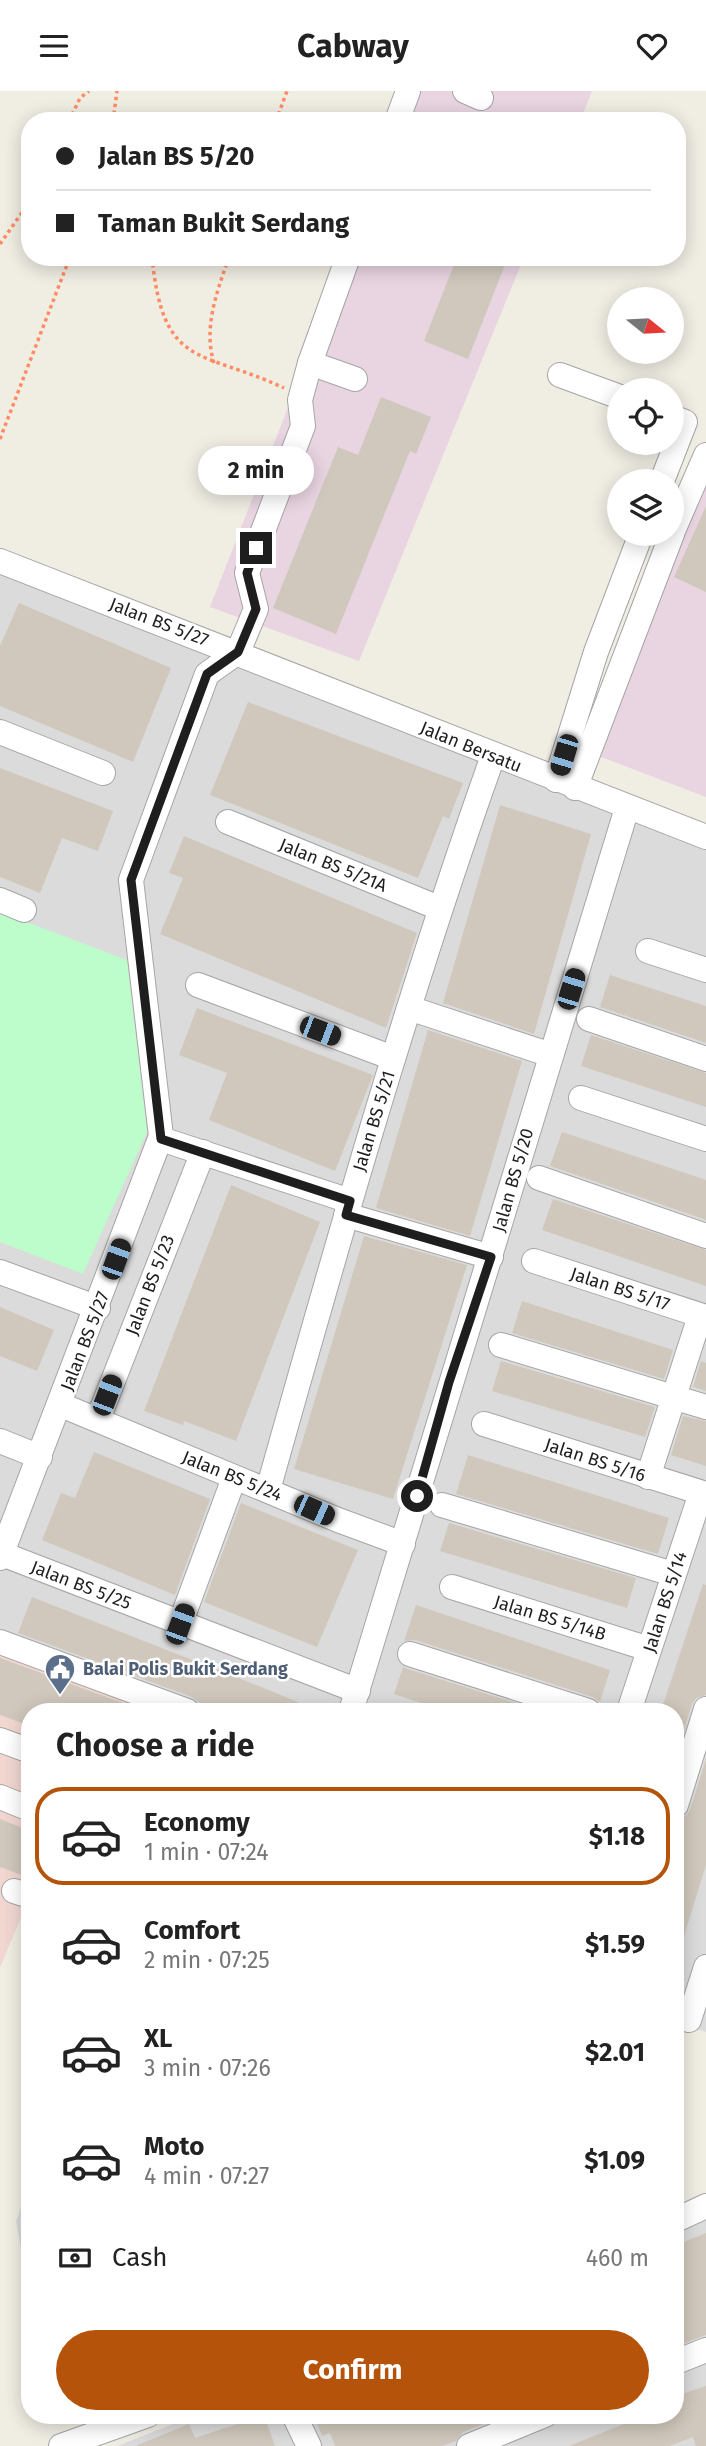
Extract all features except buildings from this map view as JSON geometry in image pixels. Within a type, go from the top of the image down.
[{"type":"street","points":[[400,112],[408,91]]},
{"type":"street","points":[[238,652],[256,609],[247,573],[303,426],[300,400],[310,363],[345,266]]},
{"type":"street","points":[[310,363],[355,379]]},
{"type":"street","points":[[560,375],[607,392]]},
{"type":"street","points":[[684,505],[706,455]]},
{"type":"street","points":[[565,784],[596,652],[636,546]]},
{"type":"street","points":[[565,784],[666,546]]},
{"type":"street","name":"Jalan BS 5/27","points":[[0,561],[238,652]]},
{"type":"street","name":"Jalan BS 5/27","points":[[1,1556],[161,1139],[131,880],[207,674],[238,652]]},
{"type":"street","name":"Jalan Bersatu","points":[[238,652],[493,756],[706,837]]},
{"type":"street","points":[[0,732],[103,773]]},
{"type":"street","name":"Jalan BS 5/21","points":[[268,1490],[393,1058],[439,908],[493,756]]},
{"type":"street","name":"Jalan BS 5/20","points":[[354,1701],[449,1382],[491,1257],[627,808]]},
{"type":"street","name":"Jalan BS 5/21A","points":[[228,822],[439,908]]},
{"type":"street","points":[[0,900],[24,910]]},
{"type":"street","points":[[648,951],[706,970]]},
{"type":"street","points":[[198,985],[393,1058]]},
{"type":"street","points":[[409,1008],[551,1055]]},
{"type":"street","points":[[589,1019],[706,1059]]},
{"type":"street","points":[[581,1098],[706,1139]]},
{"type":"street","points":[[161,1139],[491,1257]]},
{"type":"street","name":"Jalan BS 5/23","points":[[98,1419],[203,1152]]},
{"type":"street","points":[[539,1178],[706,1236]]},
{"type":"street","name":"Jalan BS 5/17","points":[[534,1261],[703,1317]]},
{"type":"street","points":[[0,1272],[98,1308]]},
{"type":"street","points":[[648,1477],[703,1317]]},
{"type":"street","points":[[501,1345],[706,1406]]},
{"type":"street","name":"Jalan BS 5/24","points":[[61,1405],[338,1520],[403,1543]]},
{"type":"street","name":"Jalan BS 5/16","points":[[484,1424],[704,1494]]},
{"type":"street","points":[[0,1441],[40,1457]]},
{"type":"street","points":[[180,1624],[234,1478]]},
{"type":"street","name":"Jalan BS 5/14","points":[[632,1703],[673,1574],[704,1494]]},
{"type":"street","points":[[442,1505],[673,1574]]},
{"type":"street","name":"Jalan BS 5/25","points":[[1,1556],[180,1624],[354,1701]]},
{"type":"street","name":"Jalan BS 5/14B","points":[[452,1587],[649,1649]]},
{"type":"street","points":[[0,1642],[146,1703]]},
{"type":"street","points":[[410,1654],[563,1703]]},
{"type":"street","points":[[684,1775],[706,1709]]},
{"type":"street","points":[[0,1739],[21,1747]]},
{"type":"street","points":[[0,1797],[21,1805]]},
{"type":"street","points":[[690,2020],[706,1968]]},
{"type":"street","points":[[684,2216],[706,2206]]},
{"type":"street","points":[[684,2359],[706,2350]]},
{"type":"street","points":[[61,2446],[91,2441],[128,2424]]},
{"type":"street","points":[[298,2424],[309,2446]]},
{"type":"street","points":[[469,2446],[523,2424]]},
{"type":"path","points":[[73,112],[80,98],[89,91]]},
{"type":"path","points":[[114,112],[117,91]]},
{"type":"path","points":[[279,112],[287,91]]},
{"type":"path","points":[[0,244],[21,214]]},
{"type":"path","points":[[0,439],[67,266]]},
{"type":"path","points":[[154,266],[162,308],[172,333],[187,350],[214,363],[270,381],[300,400]]},
{"type":"path","points":[[214,363],[208,343],[214,300],[226,266]]},
{"type":"shaded area","points":[[413,91],[592,91],[584,112],[405,112]]},
{"type":"shaded area","points":[[343,266],[520,266],[359,661],[210,607]]},
{"type":"shaded area","points":[[706,476],[706,797],[596,755],[678,546],[684,546],[684,532]]},
{"type":"shaded area","points":[[0,550],[706,829],[706,2032],[684,2025],[684,1703],[21,1703],[21,1917],[0,1967]]},
{"type":"shaded area","points":[[0,1640],[170,1703],[21,1703],[21,1917],[0,1967]]},
{"type":"shaded area","points":[[21,2207],[21,2249],[16,2221]]},
{"type":"shaded area","points":[[706,2209],[706,2446],[117,2446],[173,2424],[684,2424],[684,2219]]},
{"type":"green space","points":[[0,912],[127,960],[147,1132],[83,1274],[0,1242]]},
{"type":"place","name":"Balai Polis Bukit Serdang","points":[[60,1696]]},
{"type":"route","points":[[256,548],[247,573],[256,609],[238,652],[207,674],[131,880],[161,1139],[350,1201],[346,1215],[491,1257],[449,1382],[417,1496]]}]
